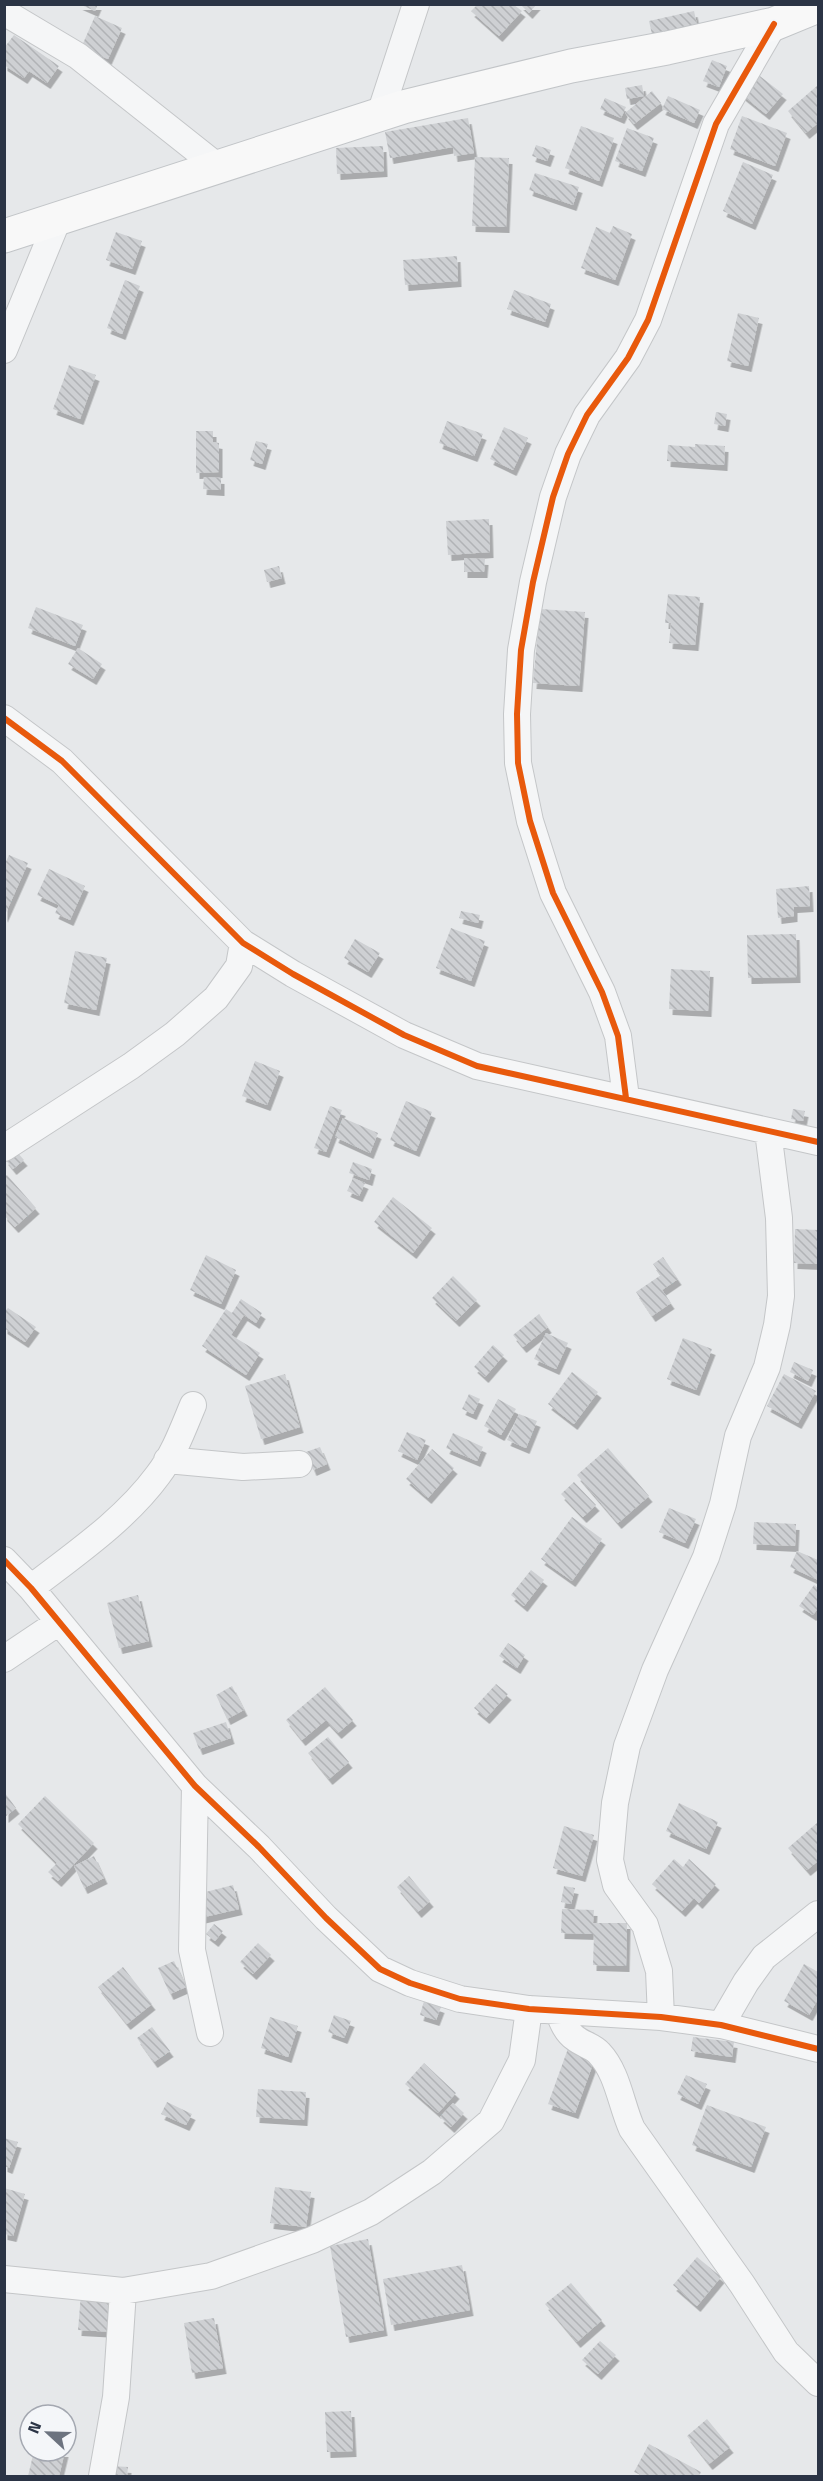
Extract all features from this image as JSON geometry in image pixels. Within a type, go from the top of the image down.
[{"type":"main road","points":[[4,236],[380,114],[571,66],[667,48],[774,24],[819,6]]},
{"type":"street","points":[[380,114],[416,4]]},
{"type":"street","points":[[4,12],[78,56],[218,167]]},
{"type":"street","points":[[626,1098],[618,1036],[602,992],[553,893],[530,821],[518,763],[517,714],[521,650],[533,582],[553,497],[568,454],[587,415],[628,358],[648,320],[716,124],[774,24]]},
{"type":"street","points":[[4,350],[58,219]]},
{"type":"street","points":[[4,718],[62,761],[243,943],[293,974],[385,1025],[477,1066],[819,1142]]},
{"type":"street","points":[[4,1148],[131,1066],[175,1034],[216,998],[239,966],[243,943]]},
{"type":"street","points":[[661,2017],[659,1971],[645,1924],[616,1885],[610,1860],[615,1803],[627,1746],[651,1681],[706,1557],[723,1504],[738,1436],[767,1367],[777,1325],[781,1296],[779,1218],[768,1131]]},
{"type":"street","points":[[31,1588],[128,1508],[158,1475],[179,1441],[193,1405]]},
{"type":"street","points":[[167,1460],[243,1467],[299,1464]]},
{"type":"street","points":[[4,1560],[31,1588],[195,1786],[260,1847],[326,1918],[380,1969],[410,1983],[460,1999],[530,2009],[661,2017],[721,2025],[819,2049]]},
{"type":"street","points":[[4,1659],[59,1622]]},
{"type":"street","points":[[195,1786],[192,1950],[210,2033]]},
{"type":"street","points":[[721,2025],[746,1982],[764,1957],[819,1914]]},
{"type":"street","points":[[4,2279],[123,2291],[212,2276],[312,2240],[371,2212],[432,2172],[491,2121],[522,2060],[530,2009]]},
{"type":"street","points":[[558,2011],[566,2029],[574,2038],[599,2052],[619,2090],[632,2129],[666,2174],[687,2210],[742,2284],[786,2352],[802,2370],[819,2383]]},
{"type":"street","points":[[102,2476],[116,2397],[123,2291]]},
{"type":"building","points":[[79,4],[98,4],[95,11]]},
{"type":"building","points":[[520,4],[537,4],[529,13]]},
{"type":"building","points":[[477,5],[514,5],[522,11],[499,36],[471,11]]},
{"type":"building","points":[[694,11],[698,29],[653,39],[649,21]]},
{"type":"building","points":[[95,16],[122,28],[108,59],[81,48]]},
{"type":"building","points":[[14,35],[59,66],[47,83],[29,71],[24,78],[4,65],[4,48]]},
{"type":"building","points":[[712,60],[727,66],[719,87],[703,81]]},
{"type":"building","points":[[752,70],[783,94],[766,114],[736,90]]},
{"type":"building","points":[[642,85],[644,96],[627,99],[625,88]]},
{"type":"building","points":[[818,85],[818,123],[806,133],[788,111]]},
{"type":"building","points":[[652,91],[661,103],[634,124],[625,113]]},
{"type":"building","points":[[668,96],[700,110],[694,123],[662,109]]},
{"type":"building","points":[[605,98],[626,107],[621,118],[600,109]]},
{"type":"building","points":[[742,116],[787,133],[775,166],[730,149]]},
{"type":"building","points":[[468,118],[474,153],[454,156],[453,147],[390,158],[385,132]]},
{"type":"building","points":[[581,126],[614,138],[599,181],[565,168]]},
{"type":"building","points":[[627,128],[654,138],[642,171],[615,161]]},
{"type":"building","points":[[536,145],[551,150],[547,161],[532,156]]},
{"type":"building","points":[[383,146],[384,171],[337,174],[336,148]]},
{"type":"building","points":[[475,157],[509,158],[506,227],[472,226]]},
{"type":"building","points":[[743,162],[773,175],[752,224],[723,211]]},
{"type":"building","points":[[535,173],[579,187],[573,205],[529,190]]},
{"type":"building","points":[[613,226],[632,234],[615,280],[581,268],[596,227],[610,233]]},
{"type":"building","points":[[116,232],[142,241],[132,269],[106,260]]},
{"type":"building","points":[[457,256],[458,281],[405,285],[403,260]]},
{"type":"building","points":[[125,280],[140,286],[122,334],[107,328]]},
{"type":"building","points":[[514,290],[551,304],[545,322],[507,309]]},
{"type":"building","points":[[738,313],[759,318],[748,366],[727,361]]},
{"type":"building","points":[[69,365],[96,375],[80,419],[53,409]]},
{"type":"building","points":[[716,412],[727,414],[725,426],[714,424]]},
{"type":"building","points":[[447,421],[483,434],[474,456],[439,443]]},
{"type":"building","points":[[504,427],[528,438],[513,470],[490,459]]},
{"type":"building","points":[[196,431],[213,431],[213,442],[219,443],[219,472],[196,473]]},
{"type":"building","points":[[256,441],[268,444],[262,464],[250,460]]},
{"type":"building","points":[[695,444],[725,446],[724,465],[667,461],[668,445],[695,447]]},
{"type":"building","points":[[204,477],[221,478],[221,490],[203,489]]},
{"type":"building","points":[[489,519],[490,552],[448,555],[446,521]]},
{"type":"building","points":[[464,558],[485,559],[484,572],[464,572]]},
{"type":"building","points":[[279,566],[282,578],[267,582],[264,570]]},
{"type":"building","points":[[668,594],[700,597],[695,645],[669,643],[671,623],[665,623]]},
{"type":"building","points":[[36,607],[83,625],[75,646],[28,628]]},
{"type":"building","points":[[540,609],[585,612],[579,686],[533,683]]},
{"type":"building","points":[[78,648],[102,664],[93,679],[68,664]]},
{"type":"building","points":[[9,855],[28,863],[4,917],[4,866]]},
{"type":"building","points":[[49,869],[85,886],[70,920],[55,913],[59,905],[37,895]]},
{"type":"building","points":[[809,886],[810,906],[794,907],[794,916],[778,918],[776,889]]},
{"type":"building","points":[[461,911],[480,915],[478,923],[459,918]]},
{"type":"building","points":[[451,928],[485,941],[471,981],[436,968]]},
{"type":"building","points":[[796,934],[797,977],[748,978],[747,935]]},
{"type":"building","points":[[355,939],[380,953],[368,972],[344,958]]},
{"type":"building","points":[[75,951],[107,958],[96,1010],[64,1003]]},
{"type":"building","points":[[671,969],[710,971],[708,1011],[669,1009]]},
{"type":"building","points":[[255,1061],[280,1071],[267,1105],[242,1096]]},
{"type":"building","points":[[406,1101],[432,1112],[416,1151],[390,1140]]},
{"type":"building","points":[[330,1106],[342,1110],[326,1152],[314,1148]]},
{"type":"building","points":[[793,1109],[805,1111],[803,1121],[791,1119]]},
{"type":"building","points":[[343,1118],[378,1133],[370,1153],[335,1137]]},
{"type":"building","points":[[15,1150],[24,1160],[13,1169],[5,1159]]},
{"type":"building","points":[[353,1162],[372,1169],[369,1180],[349,1173]]},
{"type":"building","points":[[7,1175],[36,1208],[15,1227],[4,1215],[4,1177]]},
{"type":"building","points":[[353,1178],[365,1183],[359,1196],[347,1191]]},
{"type":"building","points":[[393,1197],[432,1228],[413,1253],[374,1222]]},
{"type":"building","points":[[795,1229],[818,1230],[818,1264],[794,1263]]},
{"type":"building","points":[[206,1255],[236,1270],[221,1304],[190,1290]]},
{"type":"building","points":[[663,1257],[678,1279],[662,1290],[671,1303],[652,1316],[636,1292],[661,1275],[653,1264]]},
{"type":"building","points":[[453,1276],[477,1300],[456,1321],[432,1298]]},
{"type":"building","points":[[241,1299],[262,1313],[256,1323],[244,1315],[231,1335],[260,1353],[246,1375],[202,1346],[226,1309],[232,1313]]},
{"type":"building","points":[[8,1308],[36,1327],[25,1342],[4,1328],[4,1312]]},
{"type":"building","points":[[539,1314],[548,1327],[523,1347],[513,1335]]},
{"type":"building","points":[[546,1333],[568,1343],[556,1369],[534,1359]]},
{"type":"building","points":[[683,1338],[712,1349],[696,1390],[667,1379]]},
{"type":"building","points":[[493,1345],[504,1355],[485,1377],[474,1367]]},
{"type":"building","points":[[794,1362],[813,1370],[808,1381],[790,1372]]},
{"type":"building","points":[[572,1372],[598,1392],[574,1424],[548,1404]]},
{"type":"building","points":[[285,1374],[300,1427],[261,1439],[245,1386]]},
{"type":"building","points":[[784,1374],[816,1391],[798,1423],[767,1406]]},
{"type":"building","points":[[469,1394],[480,1399],[473,1414],[462,1409]]},
{"type":"building","points":[[498,1399],[516,1409],[501,1435],[484,1426]]},
{"type":"building","points":[[519,1414],[537,1421],[526,1448],[507,1440]]},
{"type":"building","points":[[407,1432],[426,1440],[417,1460],[398,1451]]},
{"type":"building","points":[[453,1433],[483,1447],[477,1461],[446,1448]]},
{"type":"building","points":[[320,1447],[327,1464],[313,1470],[306,1452]]},
{"type":"building","points":[[608,1448],[649,1496],[618,1523],[577,1475]]},
{"type":"building","points":[[432,1449],[454,1468],[428,1498],[406,1479]]},
{"type":"building","points":[[574,1482],[596,1505],[583,1517],[561,1494]]},
{"type":"building","points":[[669,1508],[696,1519],[685,1543],[659,1532]]},
{"type":"building","points":[[572,1517],[602,1539],[572,1581],[541,1559]]},
{"type":"building","points":[[754,1522],[796,1524],[795,1546],[753,1544]]},
{"type":"building","points":[[797,1551],[818,1560],[818,1580],[790,1567]]},
{"type":"building","points":[[531,1570],[544,1580],[524,1606],[511,1595]]},
{"type":"building","points":[[814,1585],[818,1588],[818,1608],[813,1615],[799,1606]]},
{"type":"building","points":[[138,1595],[149,1641],[119,1648],[107,1603]]},
{"type":"building","points":[[508,1643],[525,1655],[517,1668],[499,1656]]},
{"type":"building","points":[[496,1684],[508,1694],[486,1718],[474,1708]]},
{"type":"building","points":[[232,1686],[244,1710],[227,1719],[216,1695]]},
{"type":"building","points":[[325,1687],[353,1720],[338,1733],[326,1720],[302,1740],[286,1720]]},
{"type":"building","points":[[226,1722],[231,1738],[199,1749],[193,1733]]},
{"type":"building","points":[[328,1737],[349,1762],[329,1779],[308,1753]]},
{"type":"building","points":[[5,1793],[16,1808],[5,1817]]},
{"type":"building","points":[[45,1796],[94,1843],[58,1881],[48,1872],[57,1863],[18,1824]]},
{"type":"building","points":[[679,1803],[718,1822],[706,1849],[666,1831]]},
{"type":"building","points":[[818,1822],[818,1861],[807,1870],[788,1848]]},
{"type":"building","points":[[564,1826],[594,1835],[582,1876],[553,1868]]},
{"type":"building","points":[[94,1856],[104,1878],[84,1888],[74,1866]]},
{"type":"building","points":[[674,1859],[683,1867],[689,1859],[716,1884],[699,1903],[694,1898],[682,1911],[652,1884]]},
{"type":"building","points":[[409,1876],[430,1901],[418,1912],[397,1887]]},
{"type":"building","points":[[233,1885],[239,1909],[200,1918],[194,1895]]},
{"type":"building","points":[[564,1886],[575,1888],[571,1904],[561,1902]]},
{"type":"building","points":[[562,1909],[594,1910],[593,1923],[627,1923],[626,1966],[593,1965],[594,1934],[561,1933]]},
{"type":"building","points":[[214,1924],[223,1931],[215,1941],[206,1934]]},
{"type":"building","points":[[258,1943],[271,1955],[253,1974],[240,1962]]},
{"type":"building","points":[[174,1961],[186,1987],[170,1994],[158,1968]]},
{"type":"building","points":[[804,1964],[818,1972],[818,1999],[809,2015],[784,2001]]},
{"type":"building","points":[[123,1967],[152,2004],[127,2024],[98,1987]]},
{"type":"building","points":[[424,2001],[441,2007],[436,2020],[420,2015]]},
{"type":"building","points":[[334,2015],[351,2021],[344,2038],[328,2032]]},
{"type":"building","points":[[270,2017],[298,2026],[288,2057],[261,2048]]},
{"type":"building","points":[[152,2027],[170,2051],[154,2062],[137,2038]]},
{"type":"building","points":[[693,2037],[734,2042],[732,2057],[691,2051]]},
{"type":"building","points":[[570,2043],[597,2053],[575,2113],[548,2104]]},
{"type":"building","points":[[424,2063],[456,2093],[438,2113],[405,2084]]},
{"type":"building","points":[[686,2075],[707,2084],[698,2104],[677,2094]]},
{"type":"building","points":[[258,2089],[306,2092],[304,2120],[256,2117]]},
{"type":"building","points":[[167,2102],[192,2114],[186,2125],[161,2114]]},
{"type":"building","points":[[453,2103],[464,2113],[451,2127],[440,2117]]},
{"type":"building","points":[[707,2105],[766,2127],[751,2167],[692,2145]]},
{"type":"building","points":[[4,2138],[18,2142],[9,2168],[4,2166]]},
{"type":"building","points":[[275,2187],[311,2192],[306,2227],[270,2223]]},
{"type":"building","points":[[4,2188],[25,2194],[13,2236],[4,2234]]},
{"type":"building","points":[[368,2239],[384,2330],[346,2337],[330,2246]]},
{"type":"building","points":[[697,2257],[721,2277],[697,2306],[673,2285]]},
{"type":"building","points":[[462,2265],[470,2310],[391,2325],[383,2279]]},
{"type":"building","points":[[571,2283],[602,2320],[577,2342],[545,2304]]},
{"type":"building","points":[[81,2294],[117,2297],[114,2332],[78,2330]]},
{"type":"building","points":[[214,2318],[223,2368],[192,2373],[184,2323]]},
{"type":"building","points":[[600,2341],[616,2355],[598,2374],[582,2360]]},
{"type":"building","points":[[351,2411],[353,2451],[327,2452],[325,2412]]},
{"type":"building","points":[[707,2419],[730,2447],[709,2464],[687,2436]]},
{"type":"building","points":[[649,2444],[701,2472],[699,2476],[643,2476],[634,2472]]},
{"type":"building","points":[[31,2463],[62,2463],[59,2476],[28,2476]]},
{"type":"building","points":[[112,2466],[128,2467],[127,2476],[111,2476]]},
{"type":"cycle path","points":[[626,1098],[618,1036],[602,992],[553,893],[530,821],[518,763],[517,714],[521,650],[533,582],[553,497],[568,454],[587,415],[628,358],[648,320],[716,124],[774,24]]},
{"type":"cycle path","points":[[4,718],[62,761],[243,943],[293,974],[404,1035],[477,1066],[818,1142]]},
{"type":"cycle path","points":[[4,1560],[31,1588],[195,1786],[380,1969],[410,1983],[460,1999],[529,2009],[661,2017],[721,2025],[818,2049]]}]
